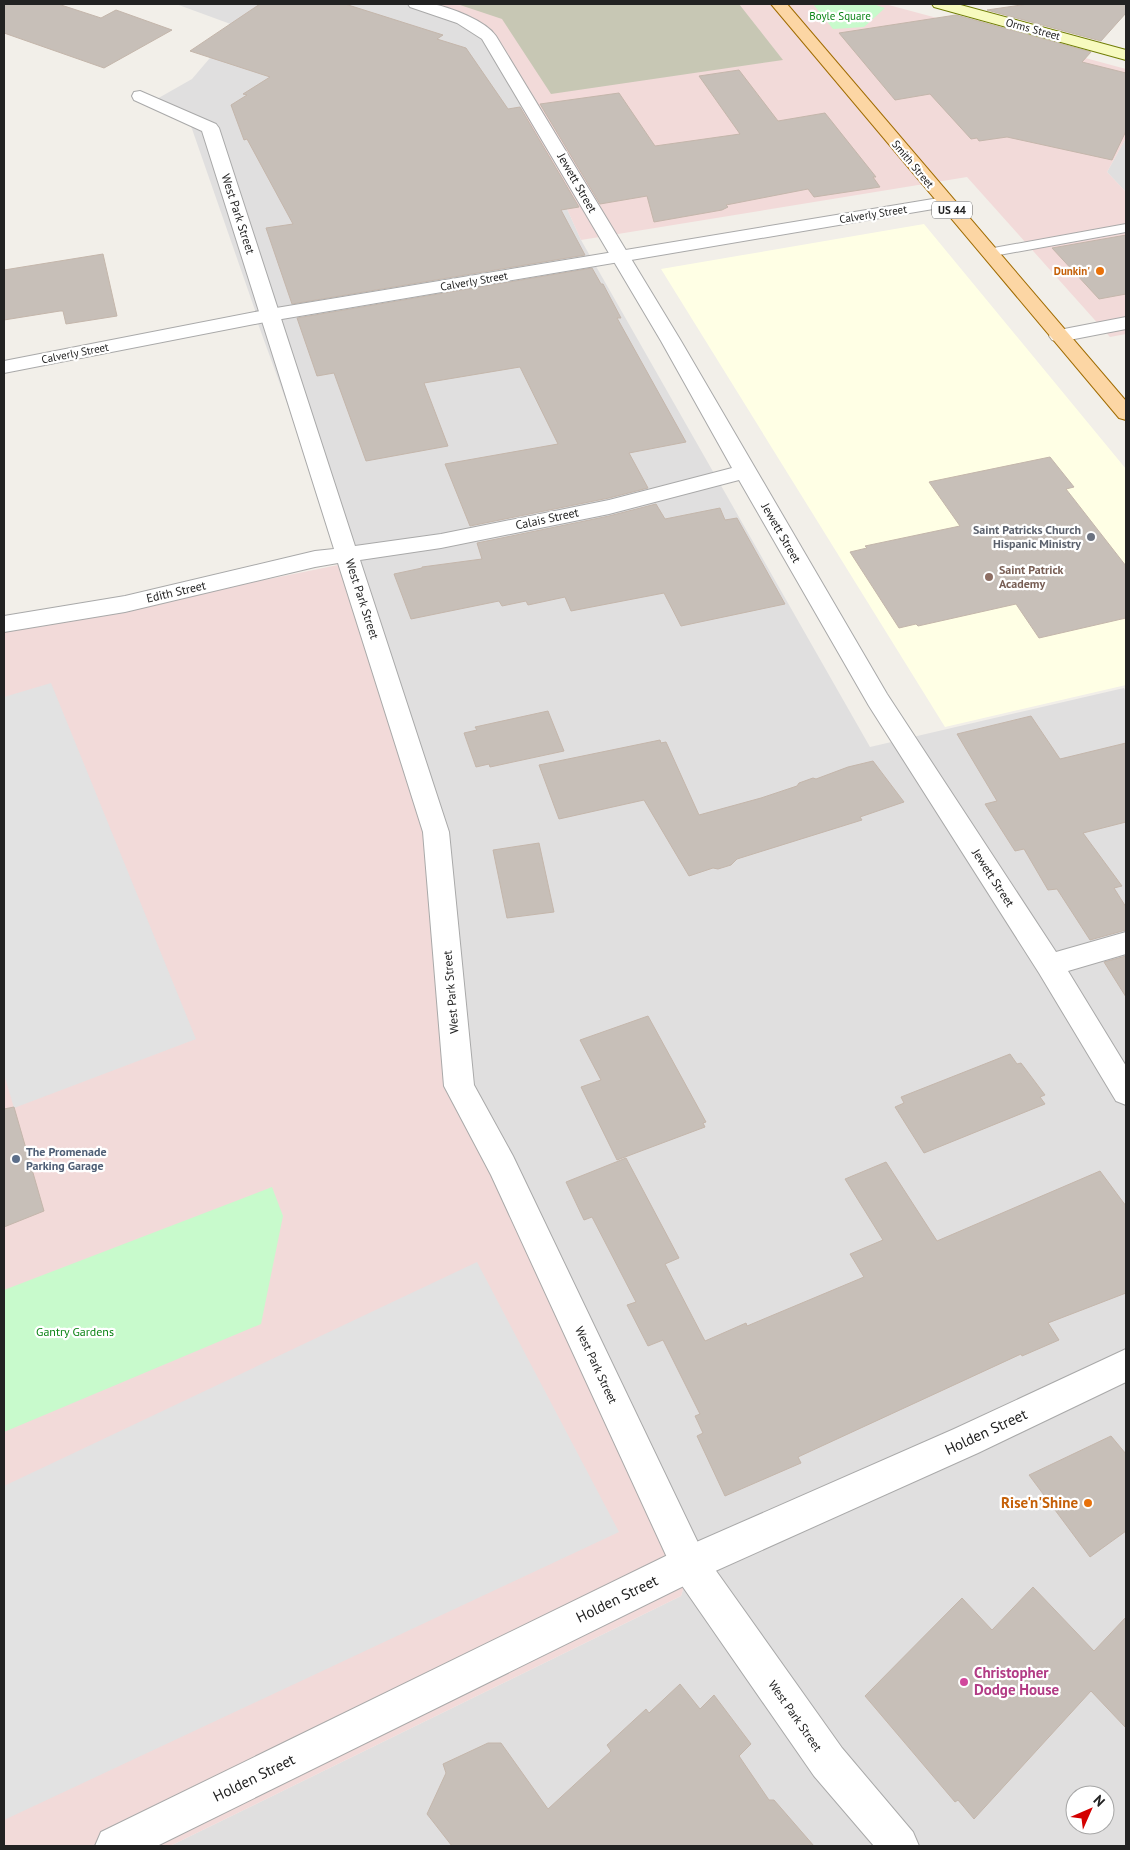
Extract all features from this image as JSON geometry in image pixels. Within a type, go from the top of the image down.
[{"type":"main road","name":"Smith Street","points":[[779,4],[1126,414]]},
{"type":"main road","name":"Orms Street","points":[[940,4],[1126,55]]},
{"type":"street","name":"Jewett Street","points":[[416,4],[450,14],[474,25],[488,36],[671,340],[744,472],[878,700],[1049,965],[1126,1092]]},
{"type":"street","name":"West Park Street","points":[[140,96],[210,128],[348,556],[436,832],[459,1086],[502,1166],[689,1564],[828,1762],[899,1846]]},
{"type":"street","name":"Calverly Street","points":[[4,367],[270,315],[945,202]]},
{"type":"street","points":[[1059,336],[1126,322]]},
{"type":"street","name":"Calais Street","points":[[348,556],[441,542],[609,507],[744,472]]},
{"type":"street","name":"Edith Street","points":[[4,624],[125,604],[315,560],[348,556]]},
{"type":"street","points":[[1049,965],[1126,943]]},
{"type":"street","name":"Holden Street","points":[[115,1846],[689,1564],[966,1442],[1126,1366]]},
{"type":"lane","points":[[988,253],[1126,228]]},
{"type":"shaded area","points":[[176,4],[405,4],[474,27],[516,95],[581,240],[870,747],[1124,688],[1126,692],[1126,1846],[170,1846],[681,1596],[687,1577],[457,1062],[340,549],[257,321],[256,313],[191,126],[148,104],[192,79],[215,52],[255,33]]},
{"type":"shaded area","points":[[405,4],[885,4],[1126,69],[1126,138],[1107,172],[1126,192],[1126,334],[1110,337],[967,177],[581,240],[516,95],[474,27]]},
{"type":"shaded area","points":[[457,4],[739,4],[783,60],[551,94],[502,19]]},
{"type":"shaded area","points":[[1126,138],[1126,192],[1107,172]]},
{"type":"shaded area","name":"Saint Patrick Academy","points":[[924,224],[1126,469],[1126,685],[945,727],[661,269]]},
{"type":"shaded area","points":[[343,564],[424,803],[457,1062],[687,1577],[681,1596],[170,1846],[4,1846],[4,627]]},
{"type":"shaded area","points":[[51,683],[196,1039],[14,1108],[4,1074],[4,697]]},
{"type":"shaded area","points":[[477,1262],[619,1532],[4,1820],[4,1486]]},
{"type":"green space","name":"Boyle Square","points":[[813,4],[873,4],[885,8],[864,27],[833,29]]},
{"type":"green space","name":"Gantry Gardens","points":[[272,1187],[283,1216],[261,1324],[4,1432],[4,1290]]},
{"type":"building","points":[[4,4],[58,4],[101,18],[116,10],[172,30],[104,68],[4,33]]},
{"type":"building","points":[[260,4],[345,4],[443,35],[437,39],[466,48],[508,109],[520,107],[579,207],[561,210],[585,255],[292,304],[266,228],[293,224],[247,139],[244,140],[231,105],[247,95],[243,94],[270,77],[190,51]]},
{"type":"building","points":[[1028,4],[1126,4],[1126,13],[1101,41],[987,10]]},
{"type":"building","points":[[956,15],[1091,52],[1082,62],[1126,73],[1126,131],[1112,160],[1007,137],[979,141],[977,138],[971,139],[930,94],[895,100],[839,33]]},
{"type":"building","points":[[739,70],[778,121],[825,113],[876,177],[873,177],[880,187],[814,197],[808,189],[726,205],[728,207],[722,210],[654,222],[647,196],[600,204],[540,104],[619,93],[655,146],[740,134],[699,76]]},
{"type":"building","name":"Dunkin'","points":[[1126,235],[1126,294],[1099,299],[1052,248]]},
{"type":"building","points":[[103,254],[117,316],[66,324],[63,311],[60,311],[4,320],[4,270]]},
{"type":"building","points":[[592,268],[601,284],[603,284],[621,318],[617,318],[686,442],[629,453],[648,488],[609,498],[470,526],[445,464],[558,444],[520,367],[424,383],[448,446],[366,461],[334,373],[317,376],[297,318]]},
{"type":"building","name":"Saint Patrick Academy","points":[[1050,457],[1074,487],[1066,489],[1126,566],[1126,618],[1039,638],[1016,604],[918,626],[916,624],[899,628],[850,552],[867,548],[865,546],[960,526],[929,482]]},
{"type":"building","points":[[656,504],[665,519],[720,508],[725,520],[737,518],[785,604],[681,626],[664,593],[571,611],[565,597],[528,605],[526,601],[502,606],[499,601],[411,619],[394,574],[422,567],[482,559],[477,543],[609,516]]},
{"type":"building","points":[[548,711],[564,751],[490,767],[489,764],[476,767],[464,733],[477,730],[475,727]]},
{"type":"building","points":[[1031,716],[1060,759],[1126,743],[1126,822],[1083,833],[1122,886],[1114,888],[1126,907],[1126,930],[1090,940],[1057,889],[1048,890],[1024,849],[1015,851],[985,804],[997,801],[957,734]]},
{"type":"building","points":[[660,740],[661,743],[666,742],[699,815],[761,798],[797,786],[799,783],[813,778],[816,779],[848,767],[873,761],[904,802],[860,817],[862,820],[737,859],[731,865],[718,869],[713,868],[689,876],[644,800],[559,819],[539,765]]},
{"type":"building","points":[[539,843],[554,912],[507,918],[493,850]]},
{"type":"building","points":[[1126,956],[1126,997],[1104,962]]},
{"type":"building","points":[[648,1016],[706,1122],[703,1123],[705,1127],[617,1160],[581,1087],[601,1080],[580,1040]]},
{"type":"building","points":[[1010,1054],[1017,1064],[1021,1063],[1045,1095],[1040,1097],[1045,1104],[924,1153],[895,1107],[904,1103],[901,1097]]},
{"type":"building","name":"The Promenade Parking Garage","points":[[14,1107],[44,1211],[4,1227],[4,1109]]},
{"type":"building","points":[[626,1158],[679,1258],[665,1264],[705,1341],[746,1323],[747,1326],[864,1277],[850,1254],[883,1240],[845,1179],[886,1162],[937,1241],[1100,1171],[1126,1206],[1126,1293],[1048,1323],[1059,1340],[1022,1356],[1021,1354],[798,1457],[801,1463],[725,1496],[697,1436],[703,1433],[695,1416],[700,1414],[663,1340],[648,1346],[627,1305],[636,1302],[592,1217],[584,1220],[566,1182]]},
{"type":"building","name":"Rise'n'Shine","points":[[1111,1436],[1126,1454],[1126,1531],[1090,1557],[1029,1475]]},
{"type":"building","points":[[1033,1587],[1094,1651],[1126,1617],[1126,1728],[1091,1691],[974,1819],[958,1800],[955,1802],[865,1696],[962,1598],[992,1630]]},
{"type":"building","points":[[680,1684],[700,1709],[714,1695],[751,1744],[739,1756],[769,1800],[774,1800],[814,1846],[452,1846],[427,1814],[446,1773],[443,1764],[488,1743],[501,1743],[548,1809],[611,1751],[607,1745],[646,1709],[649,1713]]},
{"type":"place","name":"Dunkin'","points":[[1100,271]]},
{"type":"place","name":"Saint Patricks Church Hispanic Ministry","points":[[1091,537]]},
{"type":"place","name":"Saint Patrick Academy","points":[[989,577]]},
{"type":"place","name":"The Promenade Parking Garage","points":[[16,1159]]},
{"type":"place","name":"Rise'n'Shine","points":[[1088,1503]]},
{"type":"place","name":"Christopher Dodge House","points":[[964,1682]]}]
